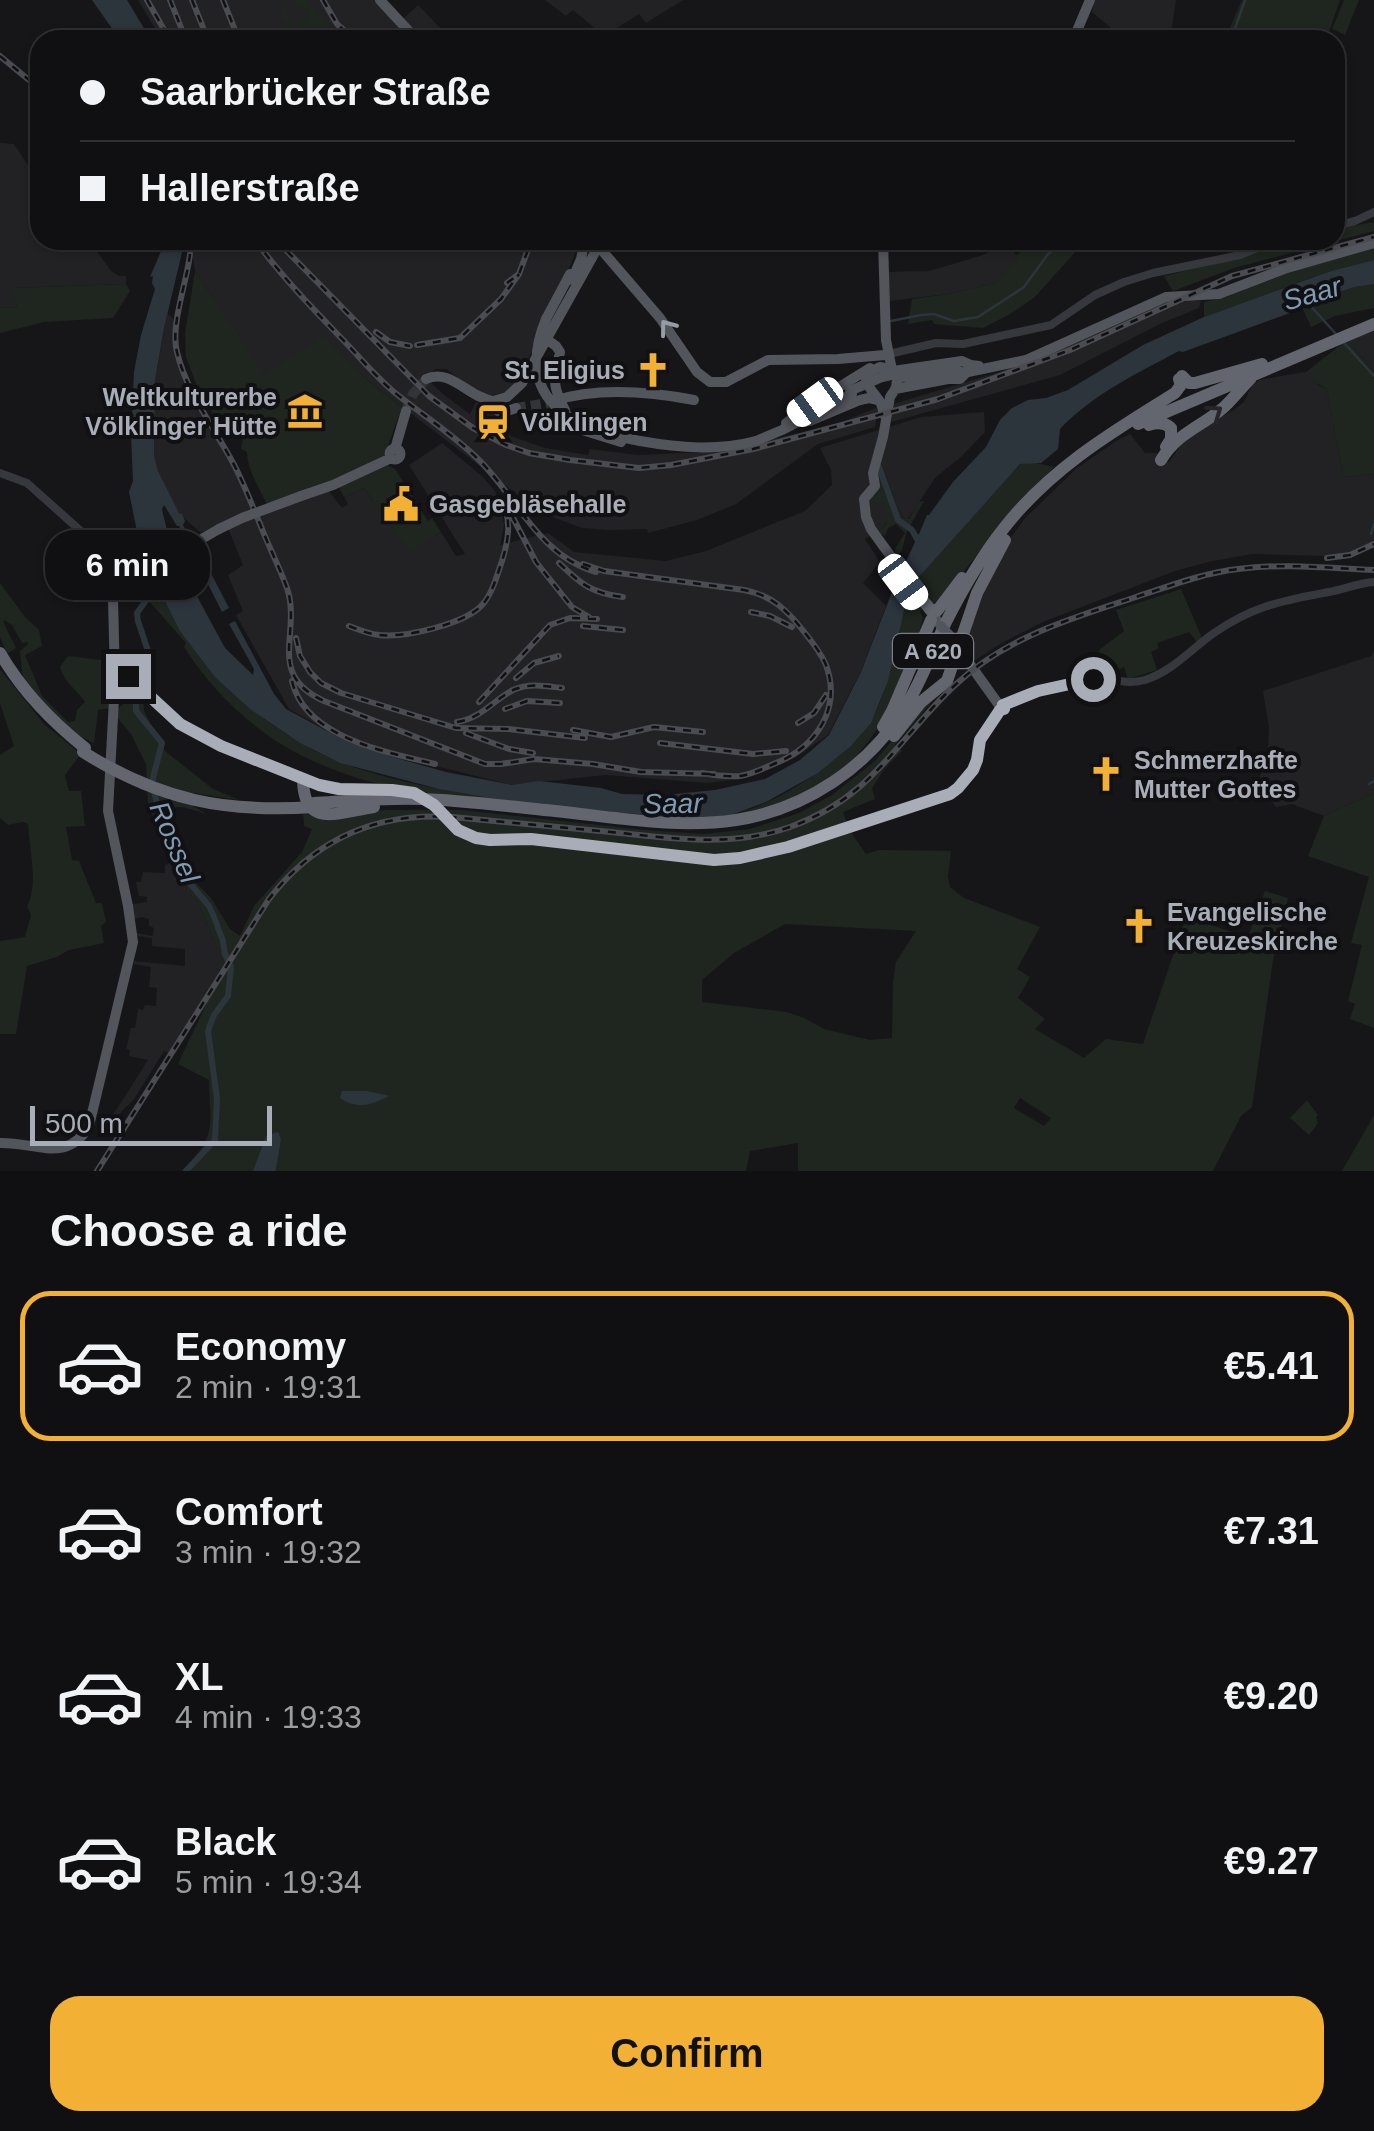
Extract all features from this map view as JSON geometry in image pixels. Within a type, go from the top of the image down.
[{"type":"highway","name":"A 620","points":[[766,816],[800,802],[867,756],[915,690],[970,577],[1020,512],[1068,469],[1120,431],[1374,322]]},
{"type":"highway","points":[[1120,431],[1176,392],[1181,385],[1180,377],[1195,384],[1239,369],[1271,364]]},
{"type":"highway","points":[[1120,431],[1157,422],[1166,424],[1171,439],[1159,458],[1186,432],[1220,411],[1251,378],[1271,364]]},
{"type":"highway","name":"A 620","points":[[0,662],[42,717],[84,750],[126,777],[186,799],[258,808],[448,803],[684,823],[766,816],[818,797],[849,777],[876,752],[907,713],[958,610],[1020,512]]},
{"type":"highway","points":[[839,778],[865,752],[942,631],[982,581],[1020,512]]},
{"type":"highway","points":[[934,660],[932,677],[941,681],[952,651],[932,611],[939,609],[984,548],[1020,512]]},
{"type":"highway","points":[[876,752],[921,702],[947,681],[942,631]]},
{"type":"highway","name":"A 620","points":[[0,653],[31,698],[84,750]]},
{"type":"highway","name":"A 620","points":[[306,781],[305,802],[320,814],[421,802]]},
{"type":"main road","points":[[380,0],[407,30]]},
{"type":"main road","points":[[1077,30],[1090,0]]},
{"type":"main road","points":[[963,367],[960,380],[948,378],[880,396],[873,392],[868,376],[882,366],[948,369],[1031,357],[1166,297],[1218,294],[1284,269],[1374,243]]},
{"type":"main road","points":[[579,250],[539,339],[537,367],[543,390],[571,420],[621,438],[716,448],[869,398],[873,392]]},
{"type":"main road","points":[[426,379],[446,377],[478,398],[493,401],[507,397],[517,388],[591,250]]},
{"type":"main road","points":[[601,250],[660,318],[697,372],[717,385],[768,360],[862,358],[893,366]]},
{"type":"main road","points":[[883,250],[886,340],[898,379],[864,499],[871,529],[884,552]]},
{"type":"main road","points":[[548,320],[542,370],[557,407],[579,429],[608,439],[672,446]]},
{"type":"main road","points":[[545,338],[558,348],[560,355],[554,380],[557,407]]},
{"type":"main road","points":[[862,358],[870,362],[865,378],[883,410],[860,508],[864,524],[1001,707]]},
{"type":"main road","points":[[784,427],[815,402],[867,371],[893,366]]},
{"type":"main road","points":[[784,427],[882,378],[893,366]]},
{"type":"main road","points":[[557,407],[578,396],[616,391],[694,400]]},
{"type":"main road","points":[[493,401],[501,413],[516,408]]},
{"type":"main road","points":[[557,407],[604,428],[669,441],[710,444],[756,438]]},
{"type":"main road","points":[[0,1143],[62,1150],[83,1137],[92,1116],[133,942],[108,812],[115,677],[113,604],[118,588],[219,529],[344,480],[393,453],[406,411]]},
{"type":"main road","points":[[865,508],[878,486],[867,481]]},
{"type":"street","points":[[1345,224],[1374,212]]},
{"type":"street","points":[[893,366],[936,343],[960,344],[1050,325],[1095,295],[1124,282],[1251,250]]},
{"type":"street","points":[[960,344],[963,367]]},
{"type":"street","points":[[0,472],[28,483],[83,532],[105,557],[118,588]]},
{"type":"street","points":[[115,677],[135,683],[186,728],[221,746],[306,781],[339,789],[414,793],[434,805],[453,826],[483,840],[531,839],[714,860],[756,855],[958,788],[973,770],[980,740],[1001,707],[1038,691],[1098,678],[1132,683],[1145,680],[1172,668],[1225,625],[1269,604],[1374,582]]},
{"type":"shaded area","points":[[138,0],[378,0],[400,30],[156,30]]},
{"type":"shaded area","points":[[278,0],[293,28],[309,18],[308,12],[289,0],[307,0],[327,23],[324,30],[289,30]]},
{"type":"shaded area","points":[[545,0],[683,0],[646,23],[639,14],[614,30],[597,30],[573,10],[566,16]]},
{"type":"shaded area","points":[[1095,0],[1176,0],[1172,30],[1114,30],[1092,12]]},
{"type":"shaded area","points":[[1242,0],[1340,0],[1330,30],[1229,30]]},
{"type":"shaded area","points":[[1344,0],[1359,0],[1345,35],[1345,30],[1332,29]]},
{"type":"shaded area","points":[[418,5],[442,30],[411,30],[402,20]]},
{"type":"shaded area","points":[[0,143],[14,144],[30,168],[30,250],[96,250],[111,271],[126,276],[126,284],[13,288],[17,307],[0,308]]},
{"type":"shaded area","points":[[1374,222],[1374,231],[1345,239],[1345,227]]},
{"type":"shaded area","points":[[1374,247],[1374,260],[1331,271],[1204,317],[1204,302]]},
{"type":"shaded area","points":[[192,250],[576,250],[519,380],[504,393],[485,396],[446,369],[436,369],[424,377],[470,414],[476,402],[502,415],[507,435],[545,448],[588,455],[590,449],[638,455],[728,451],[842,422],[878,407],[875,427],[818,444],[736,504],[697,520],[648,533],[647,529],[582,528],[542,513],[368,381],[324,337],[265,375],[195,271]]},
{"type":"shaded area","points":[[992,250],[1013,250],[1019,260],[995,283],[949,294],[889,301],[887,272],[927,271]]},
{"type":"shaded area","points":[[1024,250],[1077,250],[1035,297],[983,328],[934,324],[932,320],[908,324],[912,299],[995,283],[1018,260],[1016,255]]},
{"type":"shaded area","points":[[1261,250],[1302,250],[1234,268],[1173,291],[1164,276]]},
{"type":"shaded area","name":"Weltkulturerbe Völklinger Hütte","points":[[195,271],[265,374],[324,336],[368,381],[402,407],[384,457],[428,521],[432,518],[441,532],[410,552],[364,488],[344,497],[335,480],[267,504],[251,472],[247,452],[241,449],[243,439],[233,430],[226,437],[197,386],[186,357],[185,333]]},
{"type":"shaded area","points":[[126,284],[130,291],[113,318],[44,322],[0,333],[0,308],[17,307],[12,288]]},
{"type":"shaded area","points":[[1374,284],[1374,308],[1335,316],[1311,327],[1302,307]]},
{"type":"shaded area","points":[[1201,301],[1199,308],[1060,375],[891,422],[893,404],[1016,367],[1165,302]]},
{"type":"shaded area","points":[[167,313],[175,321],[174,352],[184,376],[238,477],[251,511],[201,533],[179,514],[154,455],[155,380]]},
{"type":"shaded area","points":[[1374,329],[1374,372],[1347,340]]},
{"type":"shaded area","points":[[1347,340],[1374,372],[1374,474],[1343,477],[1327,389],[1313,381],[1311,372],[1306,372]]},
{"type":"shaded area","points":[[1311,371],[1318,385],[1327,389],[1343,477],[1374,474],[1374,542],[1349,553],[1327,556],[1252,554],[1208,562],[1043,622],[974,661],[963,649],[962,641],[997,557],[1025,518],[1077,468],[1130,434],[1145,453],[1157,453],[1169,462],[1181,445],[1205,425],[1244,402],[1259,380]]},
{"type":"shaded area","points":[[984,412],[985,432],[935,478],[908,519],[899,510],[883,467],[878,470],[881,497],[889,518],[882,529],[865,539],[880,562],[863,583],[886,606],[861,671],[828,735],[796,757],[738,779],[708,783],[606,775],[512,785],[387,754],[334,734],[289,709],[236,615],[243,611],[228,575],[243,565],[228,528],[328,490],[342,508],[348,504],[344,497],[364,488],[410,551],[441,532],[456,556],[465,554],[409,465],[442,443],[495,491],[504,525],[500,545],[548,533],[574,552],[666,561],[706,551],[805,511],[832,485],[831,470],[820,448],[921,417]]},
{"type":"shaded area","points":[[1021,464],[1054,467],[1014,507],[941,601],[935,605],[928,601],[920,612],[923,618],[905,675],[879,727],[862,750],[818,788],[791,802],[725,820],[672,821],[445,796],[345,774],[294,751],[241,714],[210,683],[184,647],[186,643],[148,600],[157,588],[200,656],[253,710],[310,748],[343,763],[390,778],[499,799],[668,819],[714,819],[761,805],[792,789],[834,760],[864,730],[885,688],[901,620],[919,577],[1003,481]]},
{"type":"shaded area","points":[[879,466],[883,467],[903,518],[909,519],[919,502],[924,501],[906,533],[902,551],[895,557],[895,549],[905,533],[896,524],[888,528],[885,536],[879,536],[877,532],[886,523],[886,511],[883,502],[871,504],[870,499],[881,488]]},
{"type":"shaded area","points":[[0,583],[39,630],[42,646],[25,655],[42,696],[68,722],[75,721],[77,710],[85,702],[60,667],[68,656],[110,663],[110,708],[98,710],[94,743],[70,731],[23,681],[20,651],[28,644],[22,643],[12,625],[4,620],[16,648],[7,654],[0,637]]},
{"type":"shaded area","points":[[1181,589],[1202,638],[1197,642],[1189,632],[1157,643],[1159,648],[1151,652],[1157,670],[1128,679],[1124,667],[1099,674],[1099,650],[1124,631],[1116,610]]},
{"type":"shaded area","points":[[1374,651],[1374,793],[1324,816],[1292,804],[1276,807],[1257,781],[1267,763],[1268,751],[1263,691],[1371,656]]},
{"type":"shaded area","points":[[0,669],[44,724],[81,754],[65,775],[69,791],[81,791],[85,826],[66,827],[72,860],[79,861],[96,903],[102,903],[106,922],[101,926],[104,943],[69,950],[27,966],[16,1034],[0,1034],[0,941],[25,937],[31,915],[27,906],[32,866],[28,824],[8,825],[0,818],[0,755],[14,746],[0,703]]},
{"type":"shaded area","points":[[133,686],[143,695],[144,711],[165,751],[213,789],[239,800],[193,793],[191,805],[207,814],[175,807],[167,816],[196,883],[211,898],[230,929],[240,936],[254,906],[302,852],[312,829],[304,826],[303,813],[319,817],[385,810],[461,810],[703,834],[750,829],[799,813],[832,795],[875,761],[923,704],[940,692],[895,745],[902,751],[872,788],[875,799],[843,812],[866,854],[879,850],[951,851],[950,887],[964,898],[1040,927],[1017,969],[1030,977],[1018,998],[1045,1019],[1035,1029],[1084,1058],[1106,1039],[1143,1044],[1186,917],[1248,937],[1265,891],[1288,898],[1273,960],[1252,1107],[1241,1116],[1213,1171],[798,1171],[798,1143],[750,1151],[746,1171],[181,1171],[206,1139],[210,1109],[209,1080],[178,1064],[223,962],[198,902],[187,891],[166,829],[158,829],[148,804],[146,764],[131,734],[115,715]],"holes":[[[785,924],[916,931],[896,962],[892,1038],[870,1040],[824,1029],[787,1012],[702,1002],[702,980],[734,953]],[[1020,1098],[1051,1118],[1044,1126],[1014,1108]]]},
{"type":"shaded area","points":[[1374,793],[1374,1028],[1350,1019],[1355,1004],[1348,1001],[1362,945],[1351,943],[1369,877],[1308,856],[1324,816]]},
{"type":"shaded area","points":[[175,852],[187,891],[198,902],[224,964],[170,1054],[164,1051],[134,1099],[113,1120],[148,1060],[129,1056],[130,1050],[126,1049],[138,1009],[156,1006],[157,988],[149,987],[151,967],[134,961],[185,966],[185,949],[152,946],[152,938],[137,936],[153,936],[154,928],[149,926],[149,919],[134,919],[132,904],[147,902],[147,897],[139,896],[136,882],[141,882],[143,872],[165,873],[170,853]]},
{"type":"shaded area","points":[[1307,1100],[1318,1115],[1318,1123],[1309,1135],[1290,1118]]},
{"type":"shaded area","points":[[1374,1115],[1374,1171],[1342,1171]]},
{"type":"water","points":[[92,0],[127,0],[145,30],[113,30]]},
{"type":"water","name":"Saar","points":[[162,250],[183,250],[155,380],[154,455],[158,471],[185,521],[183,525],[229,608],[222,612],[179,526],[164,505],[174,561],[225,648],[253,675],[254,669],[229,624],[235,621],[286,709],[340,738],[389,756],[512,785],[539,781],[622,794],[665,795],[765,779],[800,760],[829,735],[861,672],[915,542],[914,535],[919,534],[927,515],[986,447],[1000,420],[1012,408],[1068,390],[1143,345],[1204,317],[1331,271],[1374,260],[1374,284],[1301,305],[1301,309],[1179,351],[1087,405],[1060,429],[1058,449],[1041,463],[1020,464],[919,577],[906,602],[888,681],[871,723],[851,746],[818,773],[766,802],[726,817],[687,819],[513,802],[439,789],[340,763],[300,743],[250,709],[215,677],[180,631],[158,588],[154,590],[129,492],[133,481],[134,372],[155,289],[153,276],[150,277]]},
{"type":"water","points":[[342,1091],[389,1096],[359,1105],[340,1098]]},
{"type":"water","points":[[278,1132],[281,1139],[275,1171],[253,1171],[266,1136]]},
{"type":"waterway","points":[[1234,30],[1245,0]]},
{"type":"waterway","points":[[891,321],[934,314],[954,321],[978,317],[1024,287],[1054,250]]},
{"type":"waterway","name":"Saar","points":[[1308,303],[1336,334]]},
{"type":"waterway","points":[[1345,344],[1374,376]]},
{"type":"waterway","points":[[879,467],[898,520],[917,539]]},
{"type":"waterway","points":[[1371,534],[1374,524]]},
{"type":"waterway","name":"Rossel","points":[[158,584],[137,613],[150,657],[136,695],[136,711],[162,743],[152,782],[159,813],[182,859],[187,880],[209,906],[231,967],[228,996],[208,1031],[217,1099],[215,1140],[186,1171]]},
{"type":"waterway","points":[[1369,784],[1374,781]]},
{"type":"tunnel","points":[[406,411],[413,394],[426,379]]},
{"type":"tunnel","points":[[516,408],[548,403]]},
{"type":"railway","points":[[147,0],[164,30]]},
{"type":"railway","points":[[170,0],[182,30]]},
{"type":"railway","points":[[192,0],[204,30]]},
{"type":"railway","points":[[223,0],[235,30]]},
{"type":"railway","points":[[323,0],[344,30]]},
{"type":"railway","points":[[0,56],[30,81]]},
{"type":"railway","points":[[1345,245],[1374,237]]},
{"type":"railway","points":[[263,250],[381,380],[477,458],[543,538],[576,564],[596,572]]},
{"type":"railway","points":[[286,250],[429,396],[473,428],[529,453],[639,468],[753,449],[938,399],[1070,350],[1232,276],[1327,250]]},
{"type":"railway","points":[[507,283],[519,274],[528,250]]},
{"type":"railway","points":[[190,254],[177,317],[177,352],[193,394],[240,476],[284,580],[290,605],[290,665],[306,690],[324,701],[485,764],[534,759],[641,772],[714,774]]},
{"type":"railway","points":[[417,345],[460,338],[501,299],[519,274]]},
{"type":"railway","points":[[376,332],[390,342],[410,346]]},
{"type":"railway","points":[[349,626],[375,634],[404,634],[434,628],[475,611],[489,594],[508,538],[503,500]]},
{"type":"railway","points":[[512,516],[536,562],[572,607],[589,617]]},
{"type":"railway","points":[[1327,558],[1350,555],[1374,544]]},
{"type":"railway","points":[[559,563],[587,586],[623,597]]},
{"type":"railway","points":[[583,564],[604,571],[763,596],[792,618],[822,656],[831,697],[814,737],[790,756],[758,771],[725,776],[702,773]]},
{"type":"railway","points":[[97,1171],[269,899],[306,860],[350,834],[398,819],[424,817],[678,839],[768,833],[818,815],[842,800],[881,766],[954,686],[995,655],[1040,631],[1174,584],[1225,571],[1289,566],[1374,570]]},
{"type":"railway","points":[[751,612],[792,627]]},
{"type":"railway","points":[[479,702],[550,625],[570,618],[597,619]]},
{"type":"railway","points":[[583,626],[623,630]]},
{"type":"railway","points":[[296,638],[300,656],[310,672],[341,693],[456,728],[508,729],[585,738]]},
{"type":"railway","points":[[516,678],[534,663],[559,656]]},
{"type":"railway","points":[[292,681],[300,700],[330,729],[372,747],[435,764]]},
{"type":"railway","points":[[457,722],[473,717],[519,688],[562,688]]},
{"type":"railway","points":[[798,723],[814,713],[826,695]]},
{"type":"railway","points":[[505,709],[527,701],[560,703]]},
{"type":"railway","points":[[573,730],[611,737],[654,727],[703,732]]},
{"type":"railway","points":[[466,733],[509,749],[533,753]]},
{"type":"railway","points":[[660,743],[753,754],[786,751]]},
{"type":"place","name":"St. Eligius","points":[[653,370]]},
{"type":"place","name":"Weltkulturerbe Völklinger Hütte","points":[[305,411]]},
{"type":"place","name":"Völklingen","points":[[493,422]]},
{"type":"place","name":"Gasgebläsehalle","points":[[401,504]]},
{"type":"place","name":"Schmerzhafte Mutter Gottes","points":[[1106,774]]},
{"type":"place","name":"Evangelische Kreuzeskirche","points":[[1139,926]]},
{"type":"route","points":[[128,676],[180,724],[221,746],[319,785],[414,793],[434,805],[458,830],[476,838],[531,839],[714,860],[788,847],[950,794],[973,770],[981,737],[1004,709],[1003,705],[1024,695],[1093,679]]}]
